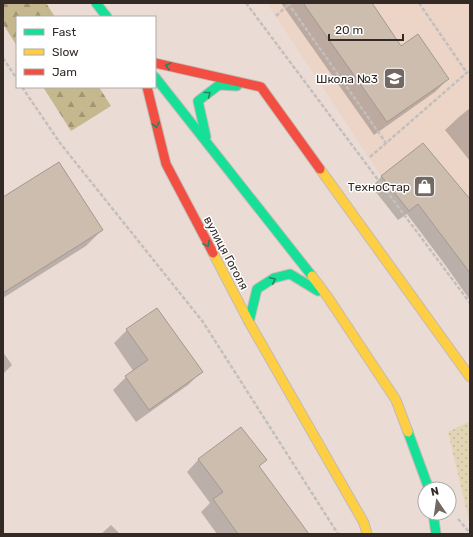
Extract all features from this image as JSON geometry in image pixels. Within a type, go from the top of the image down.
[{"type":"street","points":[[96,3],[106,16]]},
{"type":"street","points":[[156,63],[261,87],[470,377]]},
{"type":"street","name":"вулиця Гоголя","points":[[156,78],[327,296],[396,400],[427,481]]},
{"type":"street","name":"вулиця Гоголя","points":[[206,141],[198,102],[219,85],[261,87]]},
{"type":"street","name":"вулиця Гоголя","points":[[147,88],[166,164],[249,322]]},
{"type":"street","name":"вулиця Гоголя","points":[[249,322],[257,289],[274,278],[290,274],[327,296]]},
{"type":"street","points":[[249,322],[364,523],[367,534]]},
{"type":"street","points":[[434,521],[436,534]]},
{"type":"path","points":[[246,3],[470,302]]},
{"type":"path","points":[[419,3],[467,73]]},
{"type":"path","points":[[276,16],[288,4],[386,143]]},
{"type":"path","points":[[3,58],[16,78]]},
{"type":"path","points":[[370,157],[470,70]]},
{"type":"path","points":[[23,88],[60,143],[203,322],[338,534]]},
{"type":"shaded area","name":"Школа №3","points":[[267,3],[470,3],[470,199],[423,143],[381,176]]},
{"type":"shaded area","points":[[470,421],[470,525],[448,432]]},
{"type":"green space","points":[[3,3],[46,3],[54,16],[16,16],[16,44],[3,24]]},
{"type":"green space","points":[[44,88],[100,88],[111,106],[71,131]]},
{"type":"building","points":[[303,3],[372,3],[401,46],[418,34],[449,79],[387,122]]},
{"type":"building","name":"ТехноСтар","points":[[423,143],[470,199],[470,273],[418,204],[409,211],[381,176]]},
{"type":"building","points":[[59,162],[103,230],[3,293],[3,197]]},
{"type":"building","points":[[157,308],[203,372],[149,410],[125,376],[148,360],[126,329]]},
{"type":"building","points":[[241,427],[267,460],[259,466],[309,534],[238,534],[213,499],[223,492],[198,459]]},
{"type":"traffic: fast","points":[[96,3],[106,16]]},
{"type":"traffic: fast","points":[[156,78],[312,276]]},
{"type":"traffic: fast","points":[[206,137],[198,101],[219,85],[237,86]]},
{"type":"traffic: fast","points":[[249,322],[257,289],[274,278],[290,274],[318,291]]},
{"type":"traffic: fast","points":[[408,432],[426,481]]},
{"type":"traffic: fast","points":[[434,521],[436,534]]},
{"type":"traffic: slow","points":[[320,169],[470,377]]},
{"type":"traffic: slow","points":[[213,253],[249,322],[364,523],[367,534]]},
{"type":"traffic: slow","points":[[312,276],[327,296],[396,400],[408,432]]},
{"type":"traffic: jam","points":[[156,63],[261,87],[320,169]]},
{"type":"traffic: jam","points":[[147,88],[166,164],[213,253]]},
{"type":"place","name":"Школа №3","points":[[394,79]]},
{"type":"place","name":"ТехноСтар","points":[[425,187]]}]
